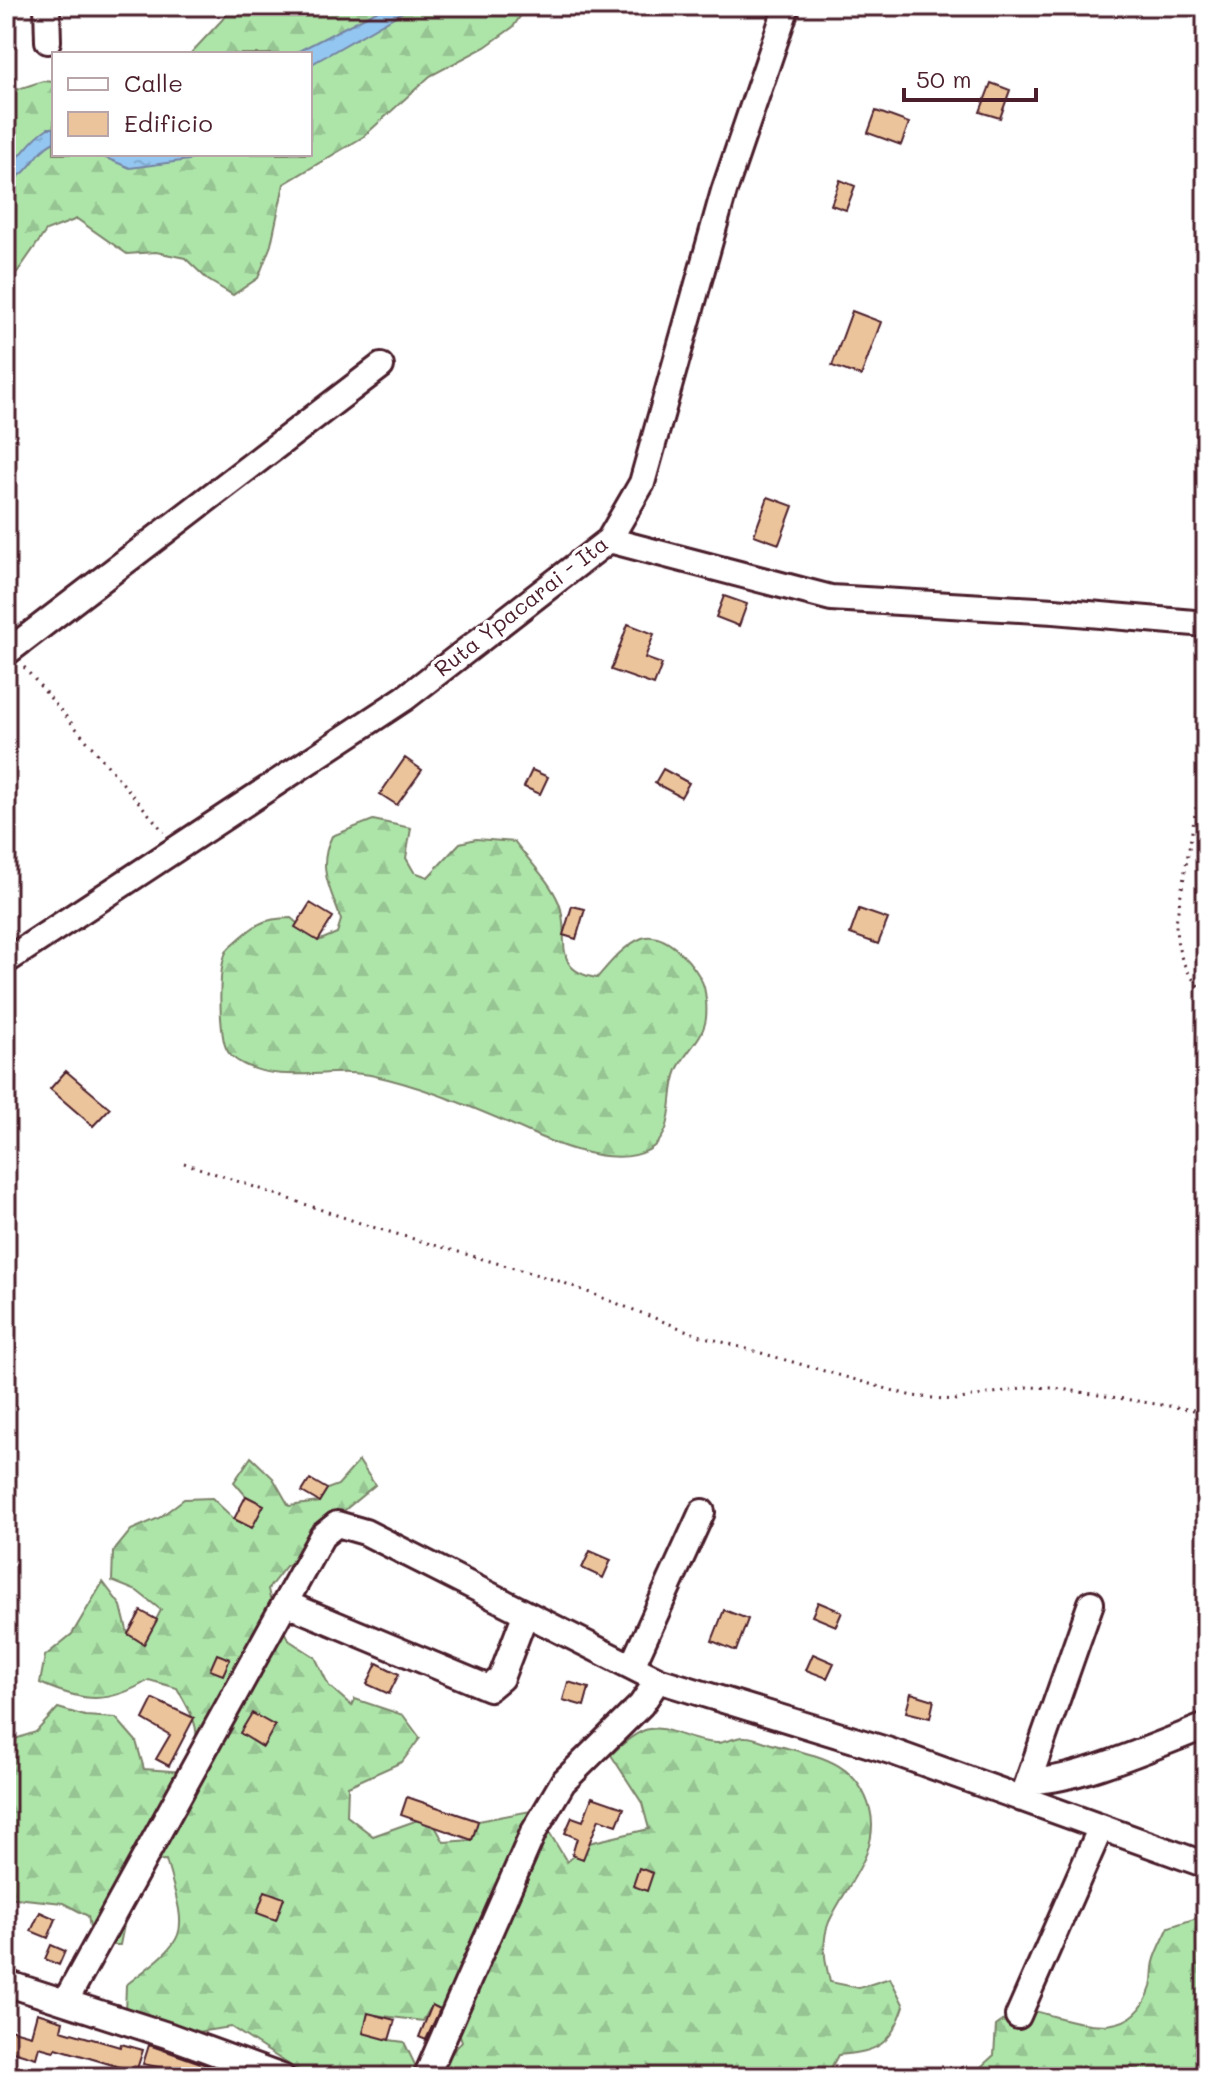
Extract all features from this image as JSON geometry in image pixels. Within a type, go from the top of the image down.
[{"type":"street","points":[[47,6],[48,41]]},
{"type":"street","name":"Ruta Ypacarai - Ita","points":[[6,961],[405,698],[609,540],[642,483],[724,191],[787,6]]},
{"type":"street","points":[[8,652],[381,366]]},
{"type":"street","points":[[609,540],[831,598],[1054,611],[1206,624]]},
{"type":"street","points":[[632,1666],[702,1512]]},
{"type":"street","points":[[65,2002],[322,1536],[337,1524],[365,1532],[658,1680],[1025,1790],[1101,1827],[1206,1865]]},
{"type":"street","points":[[285,1603],[489,1688],[501,1678],[525,1615]]},
{"type":"street","points":[[1025,1790],[1091,1603]]},
{"type":"street","points":[[426,2077],[533,1833],[563,1782],[641,1705],[658,1680]]},
{"type":"street","points":[[1025,1790],[1042,1781],[1112,1762],[1206,1726]]},
{"type":"street","points":[[1018,2016],[1101,1827]]},
{"type":"street","points":[[6,1983],[282,2077]]},
{"type":"path","points":[[8,652],[177,848]]},
{"type":"path","points":[[1206,752],[1176,922],[1176,946],[1187,974],[1206,995]]},
{"type":"path","points":[[184,1163],[369,1226],[562,1282],[698,1335],[912,1396],[955,1400],[1041,1388],[1084,1391],[1206,1412]]},
{"type":"green space","points":[[235,6],[527,6],[513,27],[485,47],[430,76],[363,137],[284,184],[271,245],[258,278],[233,295],[208,280],[185,258],[156,252],[127,254],[77,219],[46,231],[6,288],[6,93],[43,81],[52,82],[52,156],[312,156],[312,52],[192,52]]},
{"type":"green space","points":[[373,820],[411,828],[406,858],[414,872],[428,877],[460,843],[476,839],[515,842],[555,895],[562,915],[567,959],[582,974],[597,978],[623,950],[642,938],[661,939],[688,961],[704,987],[705,1025],[677,1070],[668,1122],[657,1144],[627,1156],[589,1153],[554,1143],[459,1102],[395,1081],[359,1073],[275,1073],[258,1070],[231,1056],[224,1040],[220,996],[222,966],[229,948],[256,926],[280,918],[291,918],[318,941],[337,933],[341,920],[325,869],[327,848],[332,836]]},
{"type":"green space","points":[[251,1457],[273,1478],[289,1506],[319,1502],[327,1489],[338,1485],[359,1461],[375,1485],[328,1524],[314,1551],[286,1566],[268,1589],[274,1617],[290,1641],[315,1657],[329,1686],[352,1706],[355,1699],[403,1715],[420,1738],[402,1762],[348,1786],[347,1816],[373,1836],[429,1816],[444,1842],[472,1840],[478,1821],[536,1810],[567,1862],[589,1843],[649,1829],[642,1803],[611,1755],[641,1732],[662,1729],[716,1743],[749,1737],[820,1757],[845,1770],[855,1780],[864,1793],[872,1825],[860,1868],[829,1922],[825,1952],[830,1982],[859,1988],[890,1978],[904,2006],[888,2038],[863,2052],[838,2055],[826,2077],[431,2077],[462,2041],[452,2014],[432,2005],[423,2021],[368,2014],[367,2019],[389,2040],[404,2042],[418,2071],[413,2077],[308,2077],[231,2027],[170,2036],[125,2013],[126,1985],[163,1955],[179,1933],[178,1905],[166,1860],[137,1861],[120,1945],[93,1945],[88,1916],[63,1903],[6,1897],[6,1742],[36,1732],[58,1708],[85,1716],[116,1718],[136,1741],[144,1769],[184,1772],[195,1748],[196,1729],[177,1688],[149,1680],[108,1697],[69,1694],[40,1683],[45,1656],[72,1634],[103,1582],[121,1606],[128,1634],[144,1643],[161,1610],[137,1591],[112,1581],[113,1552],[131,1530],[159,1518],[184,1499],[212,1498],[234,1519],[252,1527],[263,1505],[246,1496],[234,1482]]},
{"type":"green space","points":[[1206,1897],[1206,2077],[970,2077],[994,2055],[996,2026],[1020,2008],[1094,2024],[1112,2024],[1128,2019],[1141,2007],[1151,1987],[1155,1958],[1169,1927],[1197,1918]]},
{"type":"water","points":[[386,6],[413,6],[312,64],[312,52],[297,52]]},
{"type":"water","points":[[52,128],[52,143],[22,174],[6,183],[6,167],[35,138]]},
{"type":"water","points":[[101,156],[196,156],[189,160],[130,168]]},
{"type":"building","points":[[991,83],[1010,90],[1000,118],[980,112]]},
{"type":"building","points":[[876,111],[909,123],[901,145],[868,133]]},
{"type":"building","points":[[840,180],[855,186],[846,210],[831,205]]},
{"type":"building","points":[[852,311],[881,322],[861,376],[832,366]]},
{"type":"building","points":[[768,497],[793,506],[779,544],[754,535]]},
{"type":"building","points":[[724,596],[747,604],[739,626],[716,617]]},
{"type":"building","points":[[628,624],[654,634],[645,658],[662,664],[654,685],[611,670]]},
{"type":"building","points":[[405,758],[422,770],[397,805],[380,794]]},
{"type":"building","points":[[663,769],[689,783],[681,797],[655,783]]},
{"type":"building","points":[[532,770],[548,777],[540,794],[524,787]]},
{"type":"building","points":[[310,903],[333,917],[318,941],[295,927]]},
{"type":"building","points":[[572,906],[585,909],[576,939],[563,935]]},
{"type":"building","points":[[859,909],[888,919],[878,944],[850,934]]},
{"type":"building","points":[[66,1071],[110,1108],[93,1126],[50,1089]]},
{"type":"building","points":[[310,1479],[327,1489],[319,1502],[302,1492]]},
{"type":"building","points":[[246,1496],[264,1505],[252,1528],[234,1519]]},
{"type":"building","points":[[590,1551],[611,1560],[603,1578],[582,1568]]},
{"type":"building","points":[[818,1602],[842,1612],[836,1626],[812,1616]]},
{"type":"building","points":[[724,1610],[748,1619],[736,1651],[712,1641]]},
{"type":"building","points":[[141,1611],[157,1620],[144,1644],[128,1634]]},
{"type":"building","points":[[217,1654],[230,1659],[223,1675],[210,1670]]},
{"type":"building","points":[[813,1654],[834,1663],[827,1678],[806,1670]]},
{"type":"building","points":[[377,1663],[399,1674],[389,1694],[367,1684]]},
{"type":"building","points":[[568,1682],[589,1688],[584,1706],[563,1700]]},
{"type":"building","points":[[911,1693],[934,1700],[930,1718],[906,1712]]},
{"type":"building","points":[[153,1699],[194,1718],[169,1766],[156,1759],[170,1735],[143,1719]]},
{"type":"building","points":[[252,1713],[275,1726],[263,1747],[240,1733]]},
{"type":"building","points":[[407,1797],[478,1821],[472,1840],[401,1815]]},
{"type":"building","points":[[592,1797],[624,1808],[617,1825],[599,1819],[583,1859],[572,1855],[577,1838],[565,1833],[572,1817],[583,1821]]},
{"type":"building","points":[[639,1868],[653,1873],[647,1891],[633,1886]]},
{"type":"building","points":[[265,1891],[284,1898],[276,1920],[257,1913]]},
{"type":"building","points":[[40,1912],[56,1919],[48,1938],[31,1931]]},
{"type":"building","points":[[51,1945],[65,1951],[59,1965],[45,1959]]},
{"type":"building","points":[[432,2005],[440,2009],[426,2040],[419,2037]]},
{"type":"building","points":[[37,2013],[63,2021],[61,2030],[120,2047],[121,2044],[143,2050],[136,2072],[56,2048],[54,2051],[39,2047],[36,2058],[6,2049],[6,2028],[31,2035]]},
{"type":"building","points":[[368,2013],[395,2020],[389,2040],[363,2033]]},
{"type":"building","points":[[149,2045],[212,2067],[209,2077],[143,2064]]}]
